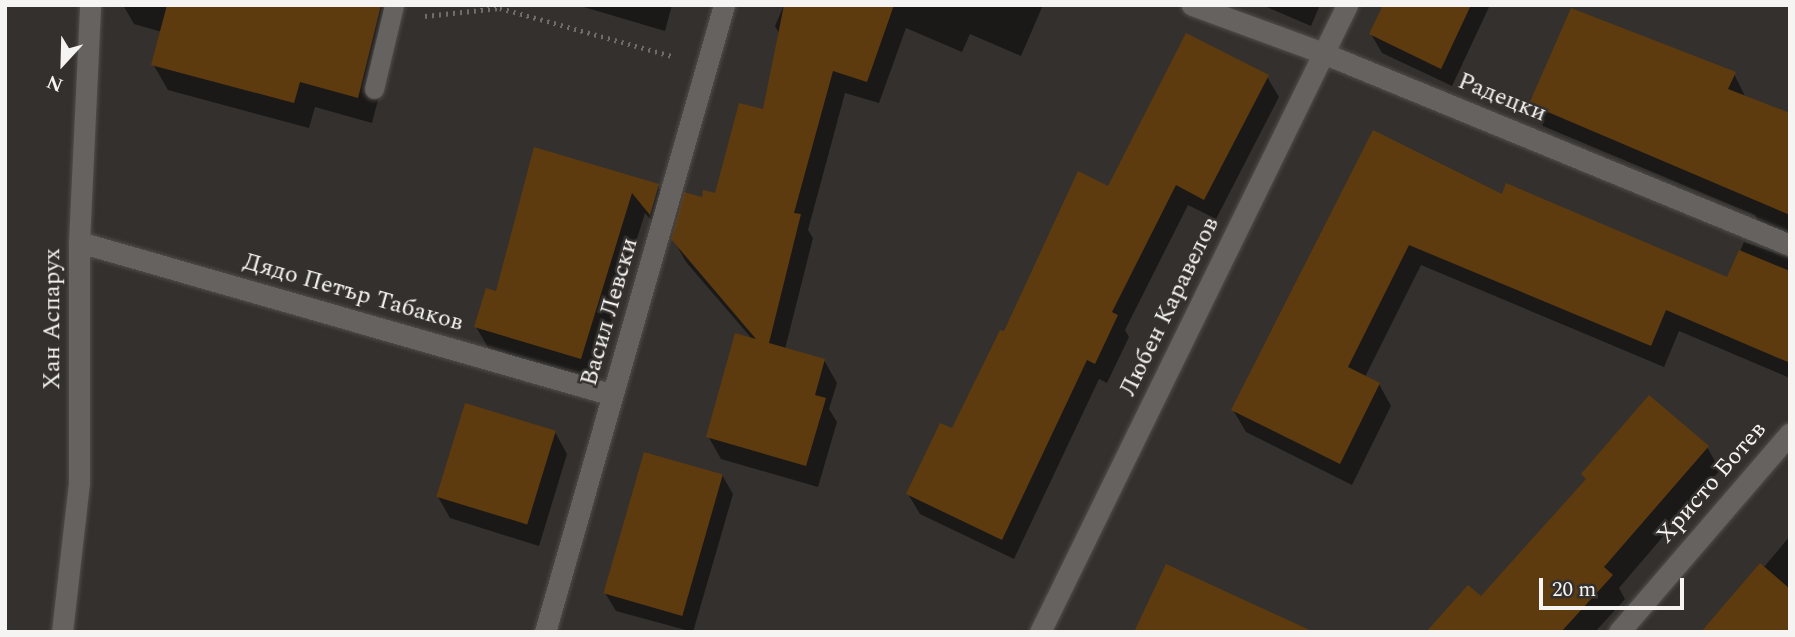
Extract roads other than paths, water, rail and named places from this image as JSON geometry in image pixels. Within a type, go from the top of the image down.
[{"type":"street","name":"Хан Аспарух","points":[[62,632],[79,483],[79,242],[90,5]]},
{"type":"street","name":"Васил Левски","points":[[545,632],[724,5]]},
{"type":"street","name":"Радецки","points":[[1192,5],[1323,53],[1790,245]]},
{"type":"street","name":"Любен Каравелов","points":[[1040,632],[1347,5]]},
{"type":"street","name":"Дядо Петър Табаков","points":[[79,242],[613,395]]},
{"type":"street","name":"Христо Ботев","points":[[1619,632],[1790,433]]},
{"type":"lane","points":[[374,89],[392,13]]}]
